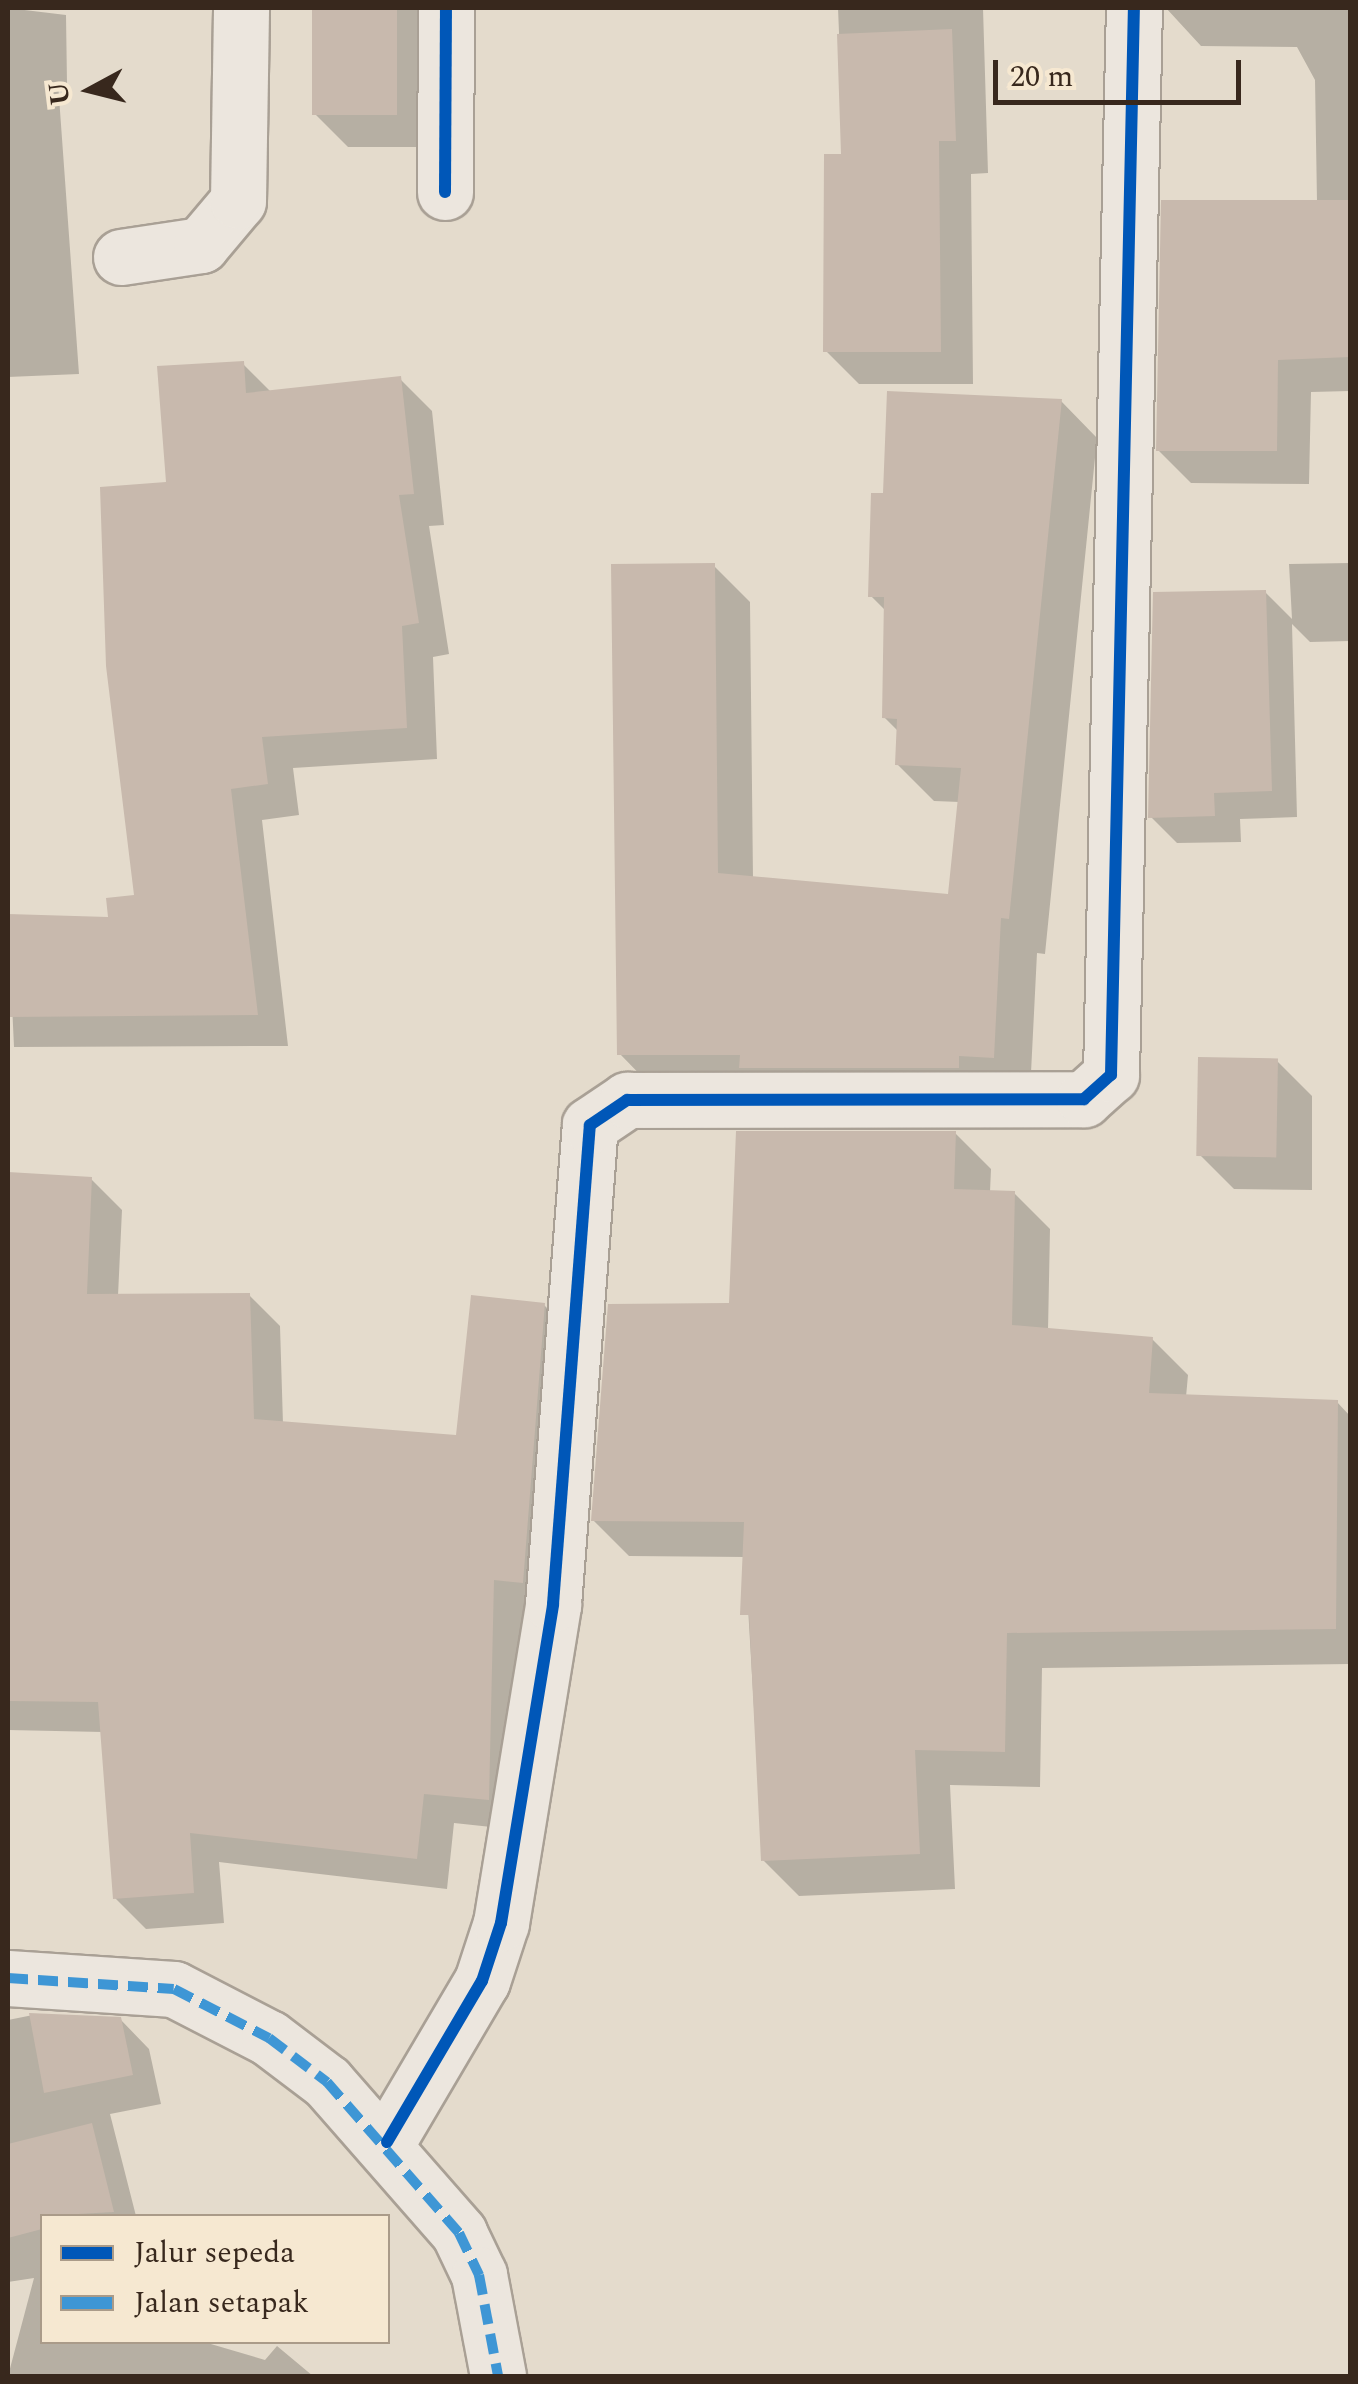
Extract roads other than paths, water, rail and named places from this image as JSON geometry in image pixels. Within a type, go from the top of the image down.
[{"type":"street","points":[[120,257],[201,244],[238,201],[241,8]]},
{"type":"street","points":[[445,192],[446,8]]},
{"type":"street","points":[[386,2142],[482,1981],[501,1924],[553,1604],[590,1125],[627,1100],[1084,1099],[1111,1075],[1134,8]]},
{"type":"street","points":[[8,1978],[174,1988],[268,2038],[386,2142],[432,2192],[479,2275],[498,2376]]}]
